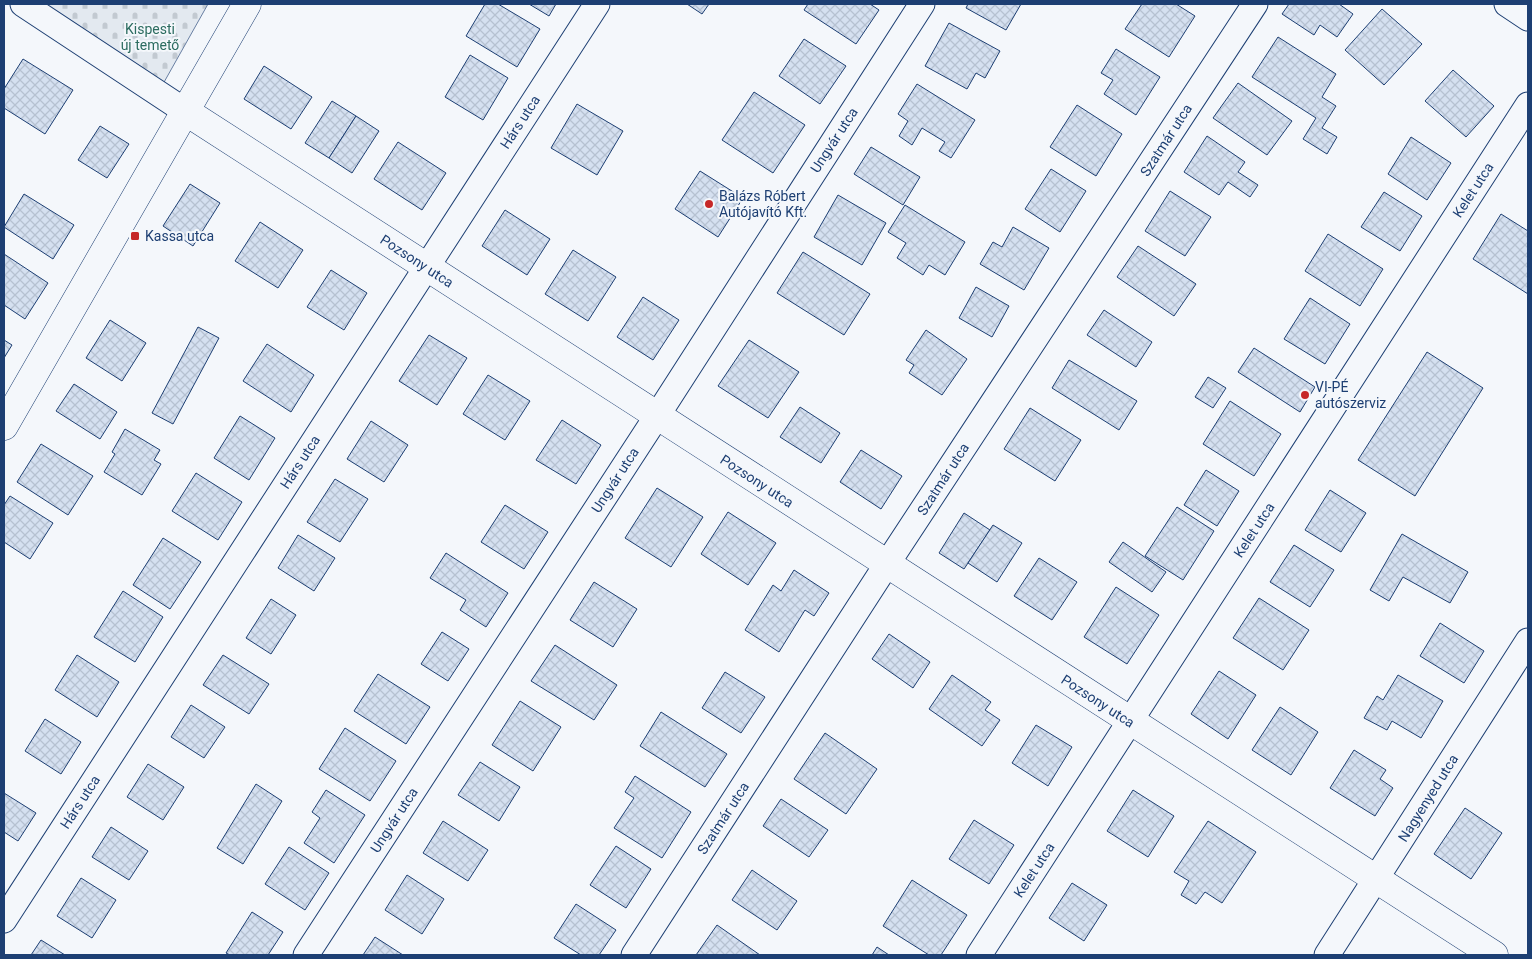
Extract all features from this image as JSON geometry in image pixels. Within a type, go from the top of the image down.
[{"type":"street","name":"Pozsony utca","points":[[23,4],[185,111],[1130,722],[1494,955]]},
{"type":"street","points":[[4,426],[247,4]]},
{"type":"street","name":"Hárs utca","points":[[4,920],[597,4]]},
{"type":"street","name":"Ungvár utca","points":[[306,955],[657,416],[922,4]]},
{"type":"street","name":"Szatmár utca","points":[[634,955],[887,564],[1255,4]]},
{"type":"street","points":[[1507,4],[1528,18]]},
{"type":"street","name":"Kelet utca","points":[[979,955],[1528,105]]},
{"type":"street","name":"Nagyenyed utca","points":[[1328,955],[1528,641]]},
{"type":"green space","name":"Kispesti új temető","points":[[35,4],[208,4],[163,84]]},
{"type":"building","points":[[485,4],[498,4],[540,29],[517,67],[466,36]]},
{"type":"building","points":[[529,4],[556,4],[549,16]]},
{"type":"building","points":[[687,4],[709,4],[702,14]]},
{"type":"building","points":[[808,4],[870,4],[879,10],[856,44],[804,10]]},
{"type":"building","points":[[968,4],[1021,4],[1006,30],[966,8]]},
{"type":"building","points":[[1142,4],[1176,4],[1195,16],[1169,57],[1125,29]]},
{"type":"building","points":[[1289,4],[1339,4],[1353,14],[1337,37],[1320,25],[1314,35],[1282,14]]},
{"type":"building","points":[[1382,9],[1422,44],[1384,85],[1345,50]]},
{"type":"building","points":[[949,23],[1000,51],[985,78],[976,73],[967,89],[925,66]]},
{"type":"building","points":[[1278,37],[1336,74],[1322,97],[1336,106],[1322,128],[1337,137],[1327,154],[1303,139],[1316,118],[1252,77]]},
{"type":"building","points":[[804,39],[846,66],[820,104],[779,76]]},
{"type":"building","points":[[1116,49],[1160,77],[1136,115],[1104,94],[1113,80],[1101,73]]},
{"type":"building","points":[[470,55],[508,78],[483,120],[445,97]]},
{"type":"building","points":[[23,59],[73,90],[45,134],[4,108],[4,89]]},
{"type":"building","points":[[264,66],[312,97],[291,129],[244,99]]},
{"type":"building","points":[[1453,70],[1494,106],[1466,137],[1425,101]]},
{"type":"building","points":[[1238,83],[1292,121],[1267,155],[1213,118]]},
{"type":"building","points":[[917,84],[975,120],[951,158],[939,151],[945,142],[922,128],[912,145],[899,136],[908,121],[898,114]]},
{"type":"building","points":[[754,92],[805,125],[773,173],[722,140]]},
{"type":"building","points":[[332,101],[356,116],[329,158],[305,143]]},
{"type":"building","points":[[577,104],[623,131],[597,175],[551,148]]},
{"type":"building","points":[[1077,105],[1122,134],[1096,176],[1050,147]]},
{"type":"building","points":[[356,116],[379,131],[352,173],[329,158]]},
{"type":"building","points":[[100,126],[129,144],[107,178],[78,160]]},
{"type":"building","points":[[1207,136],[1245,162],[1238,172],[1258,185],[1250,197],[1228,182],[1219,195],[1184,172]]},
{"type":"building","points":[[1411,137],[1451,163],[1427,200],[1388,174]]},
{"type":"building","points":[[398,142],[446,173],[422,210],[374,179]]},
{"type":"building","points":[[871,147],[920,177],[903,205],[854,174]]},
{"type":"building","points":[[1051,169],[1086,191],[1060,232],[1025,209]]},
{"type":"building","name":"Balázs Róbert Autójavító Kft.","points":[[700,171],[743,198],[718,237],[675,209]]},
{"type":"building","points":[[190,184],[220,203],[193,246],[163,226]]},
{"type":"building","points":[[1170,191],[1211,217],[1185,256],[1145,231]]},
{"type":"building","points":[[1384,192],[1422,216],[1400,251],[1361,227]]},
{"type":"building","points":[[24,194],[74,225],[53,259],[4,227]]},
{"type":"building","points":[[838,195],[886,223],[862,265],[814,237]]},
{"type":"building","points":[[905,205],[965,242],[945,275],[929,265],[923,275],[897,258],[906,243],[888,232]]},
{"type":"building","points":[[505,210],[550,239],[527,275],[482,246]]},
{"type":"building","points":[[1501,214],[1528,231],[1528,294],[1473,259]]},
{"type":"building","points":[[260,222],[303,250],[278,288],[235,261]]},
{"type":"building","points":[[1013,227],[1049,248],[1024,290],[980,264],[993,242],[1002,247]]},
{"type":"building","points":[[1328,234],[1383,269],[1360,306],[1305,271]]},
{"type":"building","points":[[1138,246],[1196,284],[1174,316],[1117,277]]},
{"type":"building","points":[[573,250],[616,277],[588,321],[545,294]]},
{"type":"building","points":[[803,252],[870,294],[844,335],[777,293]]},
{"type":"building","points":[[4,254],[48,283],[25,319],[4,305]]},
{"type":"building","points":[[331,270],[367,293],[344,330],[307,307]]},
{"type":"building","points":[[976,287],[1009,306],[992,337],[959,318]]},
{"type":"building","points":[[643,297],[679,320],[653,360],[617,337]]},
{"type":"building","points":[[1310,298],[1350,324],[1325,364],[1284,339]]},
{"type":"building","points":[[1104,310],[1152,342],[1136,367],[1087,335]]},
{"type":"building","points":[[110,320],[146,343],[122,381],[86,358]]},
{"type":"building","points":[[198,327],[219,338],[173,424],[152,413]]},
{"type":"building","points":[[926,330],[967,359],[942,395],[909,373],[914,365],[906,360]]},
{"type":"building","points":[[429,335],[467,358],[437,405],[399,381]]},
{"type":"building","points":[[4,340],[12,345],[4,358]]},
{"type":"building","points":[[749,340],[799,372],[768,418],[718,386]]},
{"type":"building","points":[[267,344],[314,375],[291,412],[243,381]]},
{"type":"building","points":[[1254,348],[1315,387],[1300,412],[1238,372]]},
{"type":"building","points":[[1427,352],[1483,388],[1415,496],[1358,460]]},
{"type":"building","points":[[1069,360],[1137,401],[1119,430],[1052,388]]},
{"type":"building","points":[[488,375],[530,401],[505,440],[463,414]]},
{"type":"building","points":[[1208,377],[1226,388],[1213,408],[1195,397]]},
{"type":"building","points":[[74,384],[117,412],[100,439],[56,411]]},
{"type":"building","points":[[1230,401],[1281,434],[1254,476],[1203,444]]},
{"type":"building","points":[[800,407],[840,433],[821,463],[780,437]]},
{"type":"building","points":[[1030,408],[1081,440],[1055,481],[1004,449]]},
{"type":"building","points":[[240,416],[275,438],[249,480],[214,458]]},
{"type":"building","points":[[562,420],[601,445],[576,484],[536,460]]},
{"type":"building","points":[[371,421],[408,445],[384,482],[347,459]]},
{"type":"building","points":[[125,429],[160,450],[154,460],[161,464],[142,495],[104,472],[115,454],[112,452]]},
{"type":"building","points":[[41,444],[93,476],[68,515],[17,482]]},
{"type":"building","points":[[861,450],[902,476],[881,509],[840,482]]},
{"type":"building","points":[[1206,470],[1239,491],[1217,526],[1184,505]]},
{"type":"building","points":[[196,473],[242,502],[218,540],[172,511]]},
{"type":"building","points":[[335,479],[368,499],[340,542],[307,522]]},
{"type":"building","points":[[657,488],[703,517],[671,567],[625,538]]},
{"type":"building","points":[[1330,490],[1366,513],[1341,552],[1305,530]]},
{"type":"building","points":[[10,496],[53,523],[30,559],[4,542],[4,505]]},
{"type":"building","points":[[505,505],[548,532],[524,569],[481,542]]},
{"type":"building","points":[[1177,507],[1214,531],[1183,580],[1145,556]]},
{"type":"building","points":[[728,512],[776,543],[748,585],[701,554]]},
{"type":"building","points":[[964,513],[990,530],[964,569],[939,553]]},
{"type":"building","points":[[993,525],[1022,543],[997,582],[968,563]]},
{"type":"building","points":[[1402,534],[1468,572],[1450,603],[1403,577],[1389,601],[1370,590]]},
{"type":"building","points":[[298,535],[335,558],[314,591],[278,568]]},
{"type":"building","points":[[163,538],[201,562],[170,609],[133,585]]},
{"type":"building","points":[[1123,542],[1166,572],[1152,592],[1109,562]]},
{"type":"building","points":[[1294,545],[1334,570],[1310,607],[1270,582]]},
{"type":"building","points":[[446,553],[508,593],[486,627],[460,610],[466,600],[430,578]]},
{"type":"building","points":[[1039,558],[1077,582],[1052,620],[1014,596]]},
{"type":"building","points":[[794,570],[829,593],[814,616],[805,610],[779,652],[745,630],[773,585],[781,591]]},
{"type":"building","points":[[594,582],[637,609],[613,647],[570,620]]},
{"type":"building","points":[[1116,587],[1159,615],[1127,664],[1084,637]]},
{"type":"building","points":[[123,591],[163,617],[135,662],[94,637]]},
{"type":"building","points":[[1259,598],[1309,630],[1283,670],[1233,638]]},
{"type":"building","points":[[271,599],[296,615],[271,654],[246,638]]},
{"type":"building","points":[[1440,623],[1484,651],[1464,683],[1420,656]]},
{"type":"building","points":[[442,632],[469,649],[448,681],[421,664]]},
{"type":"building","points":[[889,634],[930,662],[913,688],[872,659]]},
{"type":"building","points":[[555,645],[617,685],[594,720],[531,681]]},
{"type":"building","points":[[77,655],[119,682],[97,717],[55,690]]},
{"type":"building","points":[[223,655],[269,684],[249,714],[203,685]]},
{"type":"building","points":[[1219,671],[1256,695],[1228,739],[1191,714]]},
{"type":"building","points":[[725,672],[765,697],[741,733],[702,708]]},
{"type":"building","points":[[378,674],[430,707],[406,744],[354,711]]},
{"type":"building","points":[[952,675],[991,702],[985,710],[1000,720],[982,746],[929,709]]},
{"type":"building","points":[[1398,675],[1443,701],[1421,738],[1392,721],[1387,730],[1364,718],[1377,696],[1383,700]]},
{"type":"building","points":[[520,701],[561,727],[533,771],[492,745]]},
{"type":"building","points":[[191,705],[225,727],[204,758],[171,737]]},
{"type":"building","points":[[1280,707],[1318,732],[1291,775],[1252,750]]},
{"type":"building","points":[[661,712],[727,754],[705,787],[640,746]]},
{"type":"building","points":[[45,719],[81,742],[61,774],[25,751]]},
{"type":"building","points":[[1036,725],[1072,747],[1048,786],[1012,763]]},
{"type":"building","points":[[345,728],[396,761],[370,801],[319,769]]},
{"type":"building","points":[[825,733],[877,769],[846,814],[794,779]]},
{"type":"building","points":[[1354,750],[1386,770],[1380,779],[1393,788],[1375,816],[1330,788]]},
{"type":"building","points":[[480,762],[520,787],[499,821],[458,795]]},
{"type":"building","points":[[148,764],[184,787],[163,820],[127,797]]},
{"type":"building","points":[[635,776],[691,812],[662,858],[614,828],[634,798],[625,792]]},
{"type":"building","points":[[256,784],[282,801],[243,864],[217,848]]},
{"type":"building","points":[[326,790],[365,815],[334,863],[304,843],[320,818],[312,812]]},
{"type":"building","points":[[1133,790],[1174,816],[1148,857],[1107,831]]},
{"type":"building","points":[[4,793],[36,813],[18,841],[4,832]]},
{"type":"building","points":[[781,799],[828,830],[809,857],[763,826]]},
{"type":"building","points":[[1465,808],[1502,833],[1471,879],[1434,854]]},
{"type":"building","points":[[974,820],[1014,845],[989,884],[949,859]]},
{"type":"building","points":[[443,821],[488,850],[468,881],[423,853]]},
{"type":"building","points":[[1208,821],[1256,852],[1222,903],[1205,892],[1196,904],[1181,895],[1189,881],[1174,872]]},
{"type":"building","points":[[111,827],[148,851],[129,880],[92,857]]},
{"type":"building","points":[[616,846],[651,869],[626,908],[590,885]]},
{"type":"building","points":[[289,847],[329,873],[305,910],[265,884]]},
{"type":"building","points":[[752,870],[797,901],[777,930],[732,900]]},
{"type":"building","points":[[407,875],[444,899],[422,934],[385,910]]},
{"type":"building","points":[[81,878],[116,900],[92,938],[57,916]]},
{"type":"building","points":[[912,880],[967,915],[941,955],[929,955],[883,926]]},
{"type":"building","points":[[1072,883],[1107,905],[1084,941],[1049,918]]},
{"type":"building","points":[[576,904],[616,930],[599,955],[581,955],[554,938]]},
{"type":"building","points":[[252,912],[283,932],[268,955],[230,955],[226,953]]},
{"type":"building","points":[[717,925],[760,955],[696,955]]},
{"type":"building","points":[[375,937],[403,955],[363,955]]},
{"type":"building","points":[[41,940],[65,955],[31,955]]},
{"type":"building","points":[[877,947],[889,955],[872,955]]},
{"type":"place","name":"Balázs Róbert Autójavító Kft.","points":[[709,204]]},
{"type":"place","name":"Kassa utca","points":[[135,236]]},
{"type":"place","name":"VI-PÉ autószerviz","points":[[1305,395]]}]
